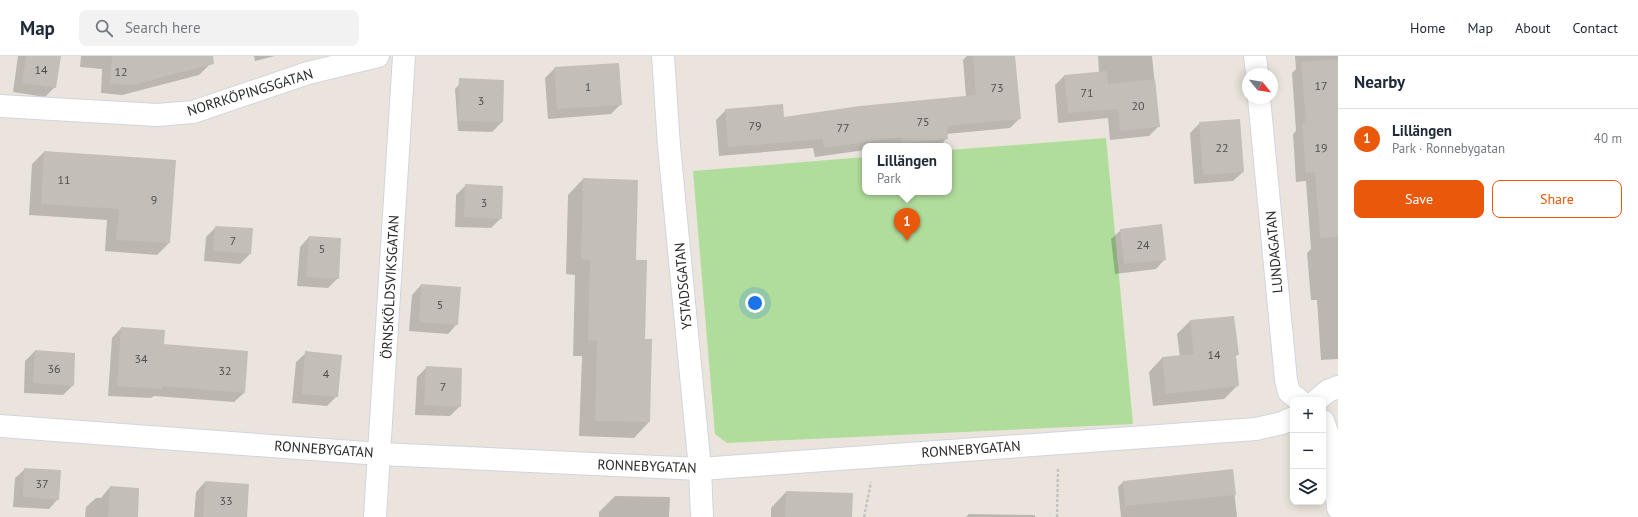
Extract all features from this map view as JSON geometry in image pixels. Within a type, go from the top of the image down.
[{"type":"street","name":"NORRKÖPINGSGATAN","points":[[0,106],[157,115],[193,112],[308,73],[378,56]]},
{"type":"street","name":"ÖRNSKÖLDSVIKSGATAN","points":[[375,517],[404,56]]},
{"type":"street","name":"YSTADSGATAN","points":[[663,56],[669,146],[700,469],[702,517]]},
{"type":"street","points":[[1255,56],[1256,68]]},
{"type":"street","name":"LUNDAGATAN","points":[[1260,104],[1286,380],[1289,392],[1296,397]]},
{"type":"street","points":[[1321,397],[1328,391],[1338,387]]},
{"type":"street","name":"RONNEBYGATAN","points":[[0,426],[380,454],[700,469],[1256,429],[1282,423],[1290,419]]},
{"type":"street","points":[[1326,429],[1330,440],[1338,508]]},
{"type":"path","points":[[1057,443],[1057,517]]},
{"type":"path","points":[[864,517],[875,456]]},
{"type":"green space","points":[[1106,138],[1133,424],[727,443],[715,434],[693,171],[862,157],[862,195],[952,195],[952,150]]},
{"type":"building","points":[[26,56],[61,56],[56,88],[22,83]]},
{"type":"building","points":[[112,56],[213,56],[214,64],[132,85],[110,84]]},
{"type":"building","points":[[973,56],[1015,56],[1021,119],[947,126],[948,139],[902,143],[901,137],[824,148],[823,139],[728,147],[725,109],[783,104],[784,117],[860,106],[976,95]]},
{"type":"building","points":[[1338,59],[1338,237],[1320,238],[1315,172],[1306,173],[1302,124],[1306,123],[1301,62]]},
{"type":"building","points":[[619,63],[622,105],[557,109],[554,67]]},
{"type":"building","points":[[1107,71],[1108,84],[1155,79],[1160,127],[1120,131],[1118,109],[1068,113],[1064,75]]},
{"type":"building","points":[[459,78],[504,80],[503,122],[458,121]]},
{"type":"building","points":[[1240,119],[1244,172],[1203,175],[1199,122]]},
{"type":"building","points":[[44,151],[176,160],[170,243],[116,240],[119,209],[41,204]]},
{"type":"building","points":[[583,178],[638,180],[636,260],[647,260],[645,339],[652,339],[650,422],[595,421],[597,341],[588,340],[590,260],[581,259]]},
{"type":"building","points":[[465,184],[503,186],[502,219],[464,217]]},
{"type":"building","points":[[1162,224],[1166,260],[1124,264],[1120,229]]},
{"type":"building","points":[[215,226],[253,228],[251,254],[213,251]]},
{"type":"building","points":[[309,236],[341,238],[339,279],[306,277]]},
{"type":"building","points":[[421,284],[461,287],[458,325],[419,322]]},
{"type":"building","points":[[1234,316],[1239,355],[1236,355],[1239,386],[1166,394],[1162,357],[1194,354],[1190,320]]},
{"type":"building","points":[[121,327],[165,330],[164,344],[248,351],[245,393],[162,386],[161,389],[117,386]]},
{"type":"building","points":[[35,350],[75,353],[74,386],[33,383]]},
{"type":"building","points":[[305,351],[342,355],[338,397],[302,394]]},
{"type":"building","points":[[426,366],[462,368],[461,407],[424,405]]},
{"type":"building","points":[[24,468],[61,470],[59,500],[23,497]]},
{"type":"building","points":[[1233,469],[1236,495],[1125,506],[1123,481]]},
{"type":"building","points":[[205,481],[249,484],[247,517],[203,517]]},
{"type":"building","points":[[110,486],[139,488],[138,517],[108,517]]},
{"type":"building","points":[[786,491],[853,493],[852,517],[785,517]]},
{"type":"place","name":"Lillängen","points":[[907,241]]}]
